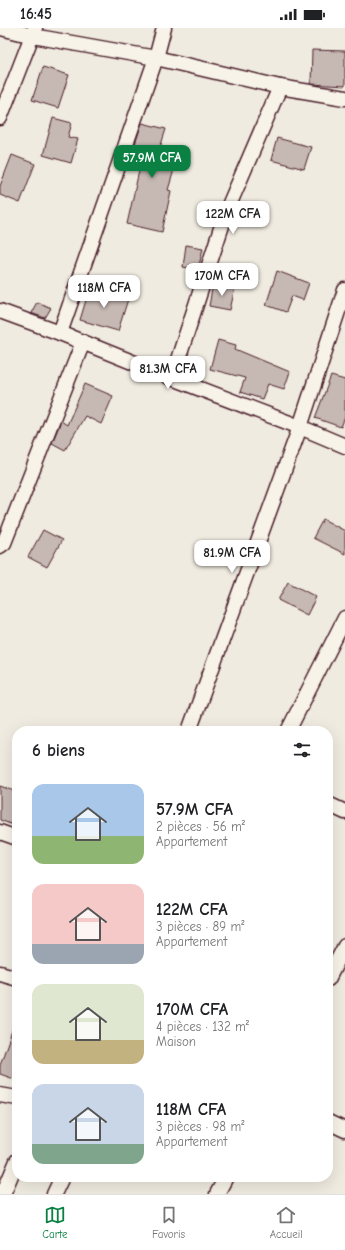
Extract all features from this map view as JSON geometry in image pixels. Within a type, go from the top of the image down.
[{"type":"street","points":[[0,28],[34,32],[156,58],[280,87],[345,98]]},
{"type":"street","points":[[60,332],[156,58],[164,28]]},
{"type":"street","points":[[0,118],[34,32]]},
{"type":"street","points":[[172,378],[227,210],[280,87]]},
{"type":"street","points":[[191,726],[300,427],[345,290]]},
{"type":"street","points":[[0,311],[60,332],[345,446]]},
{"type":"street","points":[[0,546],[4,543],[83,342]]},
{"type":"street","points":[[291,726],[345,618]]},
{"type":"street","points":[[333,806],[345,812]]},
{"type":"street","points":[[0,832],[12,836]]},
{"type":"street","points":[[333,969],[345,946]]},
{"type":"street","points":[[0,973],[12,977]]},
{"type":"street","points":[[0,1094],[12,1097]]},
{"type":"street","points":[[333,1124],[345,1130]]},
{"type":"street","points":[[3,1194],[12,1173]]},
{"type":"street","points":[[54,1194],[60,1182]]},
{"type":"street","points":[[217,1194],[223,1182]]},
{"type":"building","points":[[312,50],[345,51],[345,86],[311,84]]},
{"type":"building","points":[[43,67],[69,75],[58,108],[32,100]]},
{"type":"building","points":[[53,118],[72,123],[68,137],[78,139],[71,163],[43,155]]},
{"type":"building","points":[[142,123],[166,129],[160,148],[179,153],[168,190],[171,191],[162,232],[127,224],[141,162],[130,159]]},
{"type":"building","points":[[277,138],[311,147],[304,169],[271,160]]},
{"type":"building","points":[[12,155],[35,164],[20,203],[0,195],[0,186]]},
{"type":"building","points":[[186,245],[203,248],[198,270],[183,267]]},
{"type":"building","points":[[277,271],[309,283],[303,300],[292,296],[286,312],[266,305]]},
{"type":"building","points":[[213,284],[235,288],[230,310],[209,306]]},
{"type":"building","points":[[90,287],[128,299],[118,331],[80,320]]},
{"type":"building","points":[[37,302],[51,308],[45,318],[31,313]]},
{"type":"building","points":[[218,340],[236,345],[235,349],[290,372],[284,389],[268,384],[262,399],[240,392],[245,378],[210,369]]},
{"type":"building","points":[[331,376],[345,380],[345,417],[341,427],[315,418]]},
{"type":"building","points":[[85,384],[113,396],[101,424],[85,416],[65,450],[52,443],[61,421],[67,425]]},
{"type":"building","points":[[323,519],[345,531],[345,554],[313,538]]},
{"type":"building","points":[[43,530],[62,540],[47,567],[28,557]]},
{"type":"building","points":[[288,582],[316,597],[307,615],[278,600]]},
{"type":"building","points":[[0,786],[12,790],[12,825],[0,820]]},
{"type":"building","points":[[12,1031],[12,1078],[0,1074],[0,1065]]}]
